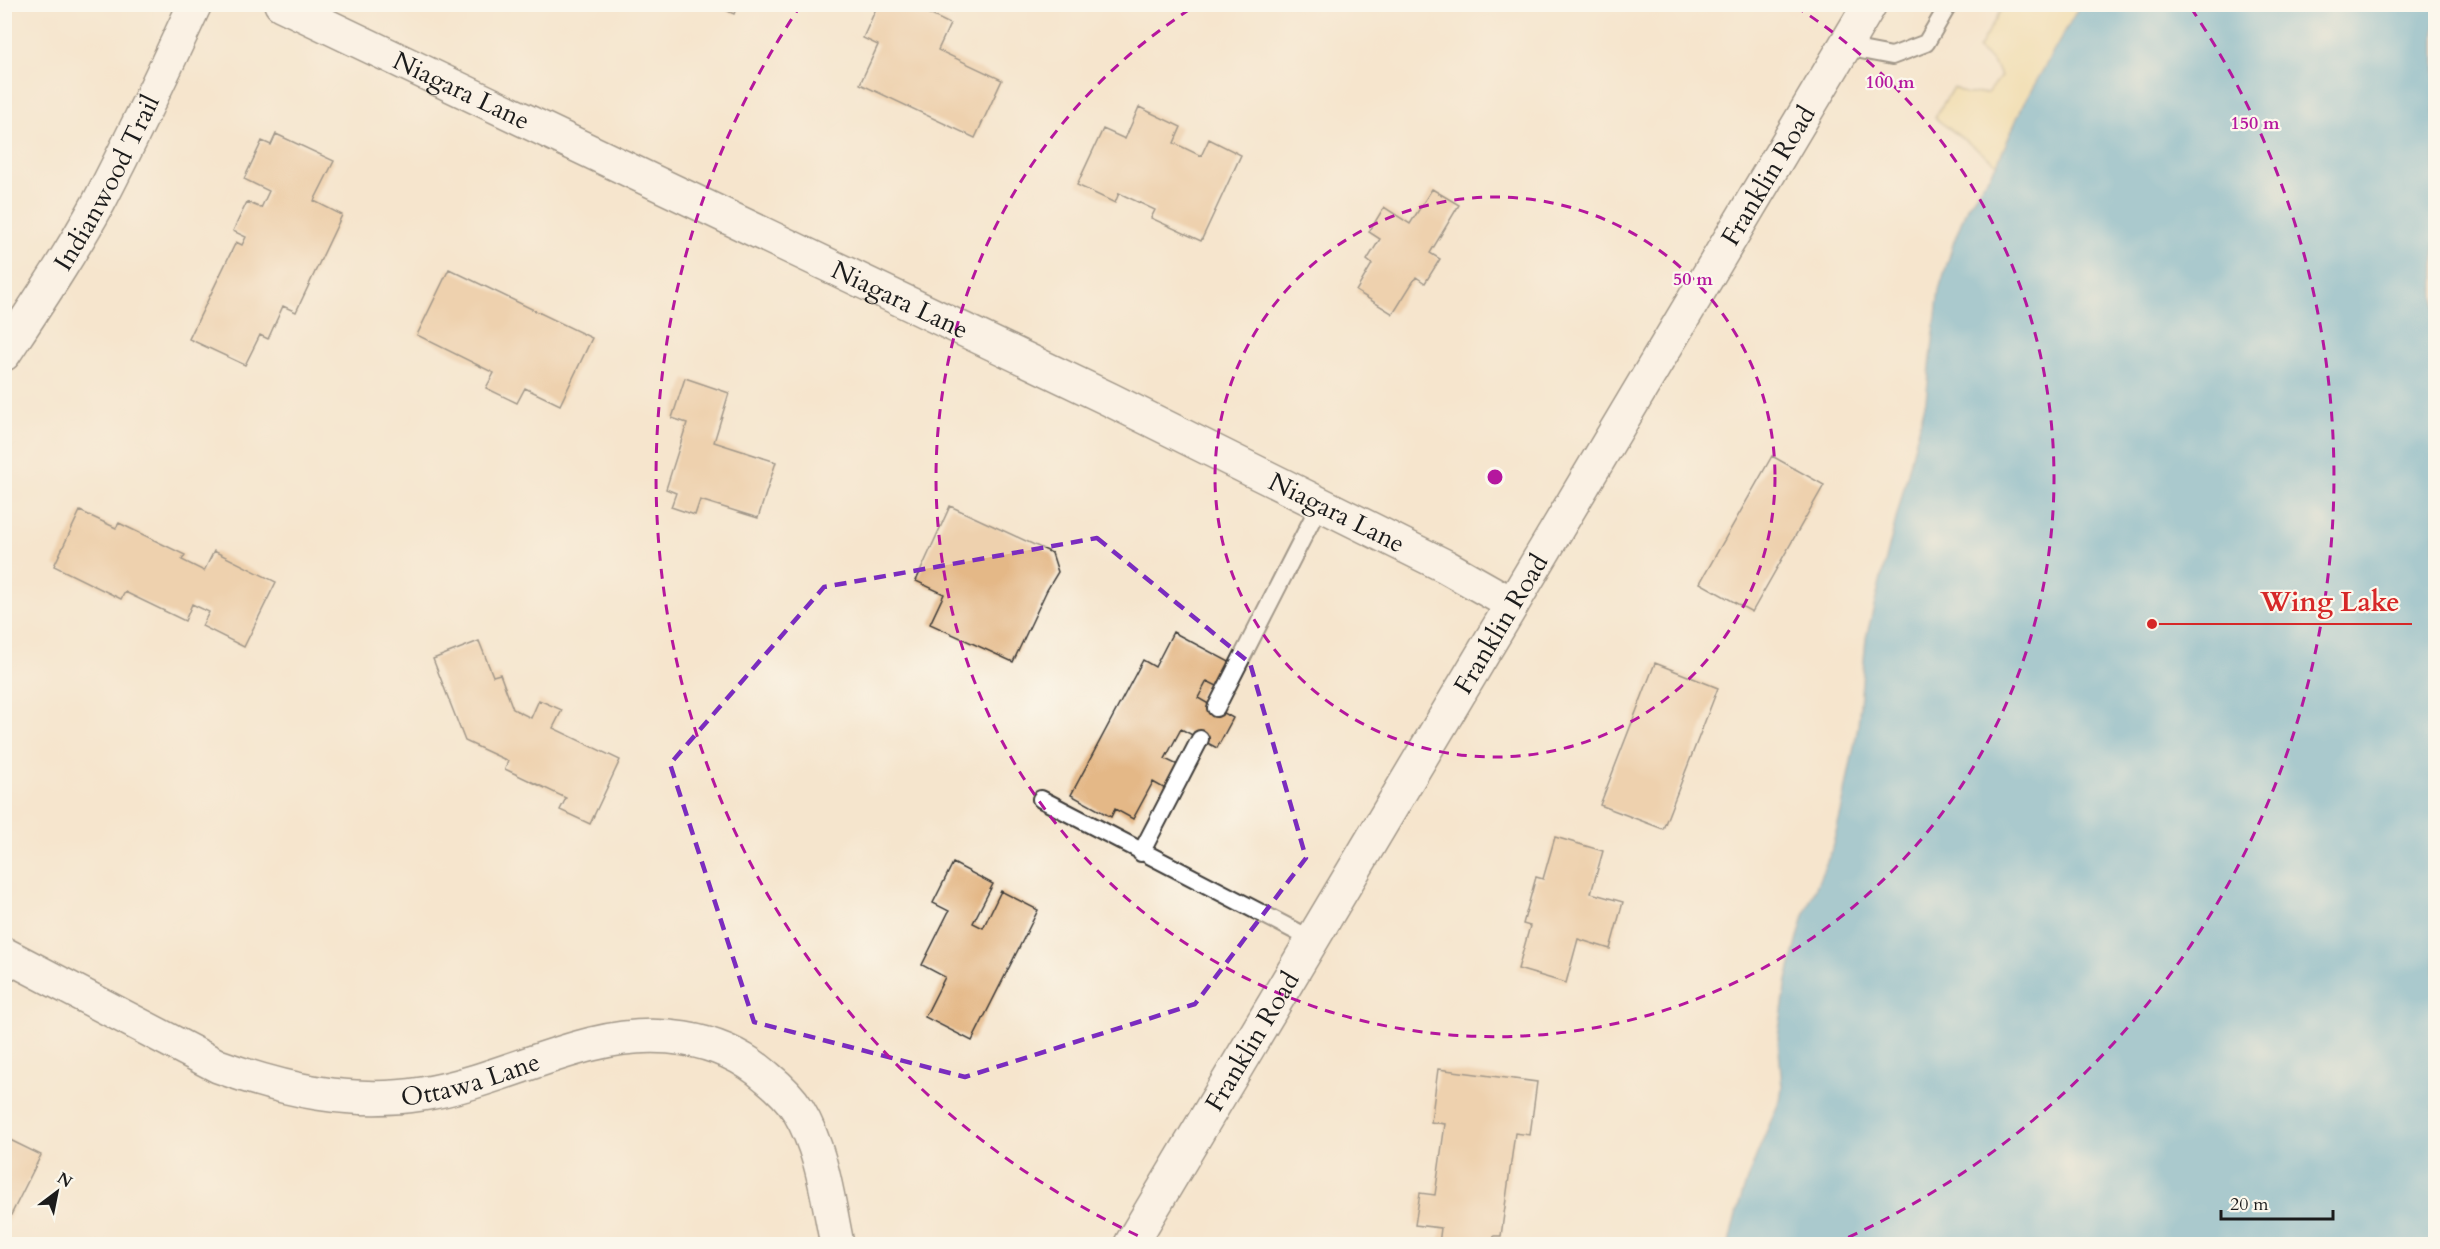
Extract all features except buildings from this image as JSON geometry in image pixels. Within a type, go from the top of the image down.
[{"type":"street","name":"Indianwood Trail","points":[[4,354],[62,265],[98,203],[163,75],[195,4]]},
{"type":"street","name":"Niagara Lane","points":[[281,4],[1109,399],[1445,566],[1512,604]]},
{"type":"street","name":"Franklin Road","points":[[1131,1245],[1870,4]]},
{"type":"street","name":"Ottawa Lane","points":[[4,954],[218,1066],[254,1080],[297,1090],[351,1098],[388,1098],[425,1094],[592,1044],[621,1038],[650,1035],[690,1038],[722,1048],[753,1065],[778,1086],[798,1109],[811,1137],[823,1177],[837,1245]]},
{"type":"lane","points":[[1845,48],[1892,56],[1926,43],[1949,4]]},
{"type":"lane","points":[[1216,708],[1320,504]]},
{"type":"lane","points":[[1141,852],[1200,739]]},
{"type":"lane","points":[[1041,799],[1313,940]]},
{"type":"highlighted area","points":[[1097,538],[1250,663],[1306,858],[1195,1004],[965,1077],[754,1022],[670,764],[824,587]]},
{"type":"sand","points":[[2004,5],[2080,5],[2023,105],[1997,164],[1935,118],[1953,87],[1967,94],[1988,93],[2001,76],[1993,62],[1978,49]]},
{"type":"water","points":[[2080,5],[2435,5],[2435,1244],[1729,1244],[1744,1189],[1780,1100],[1782,1088],[1778,1036],[1787,980],[1804,915],[1831,852],[1841,812],[1858,726],[1866,638],[1926,400],[1939,290],[1967,207],[1997,164],[2023,105]]},
{"type":"place","name":"Wing Lake","points":[[2152,624]]}]
